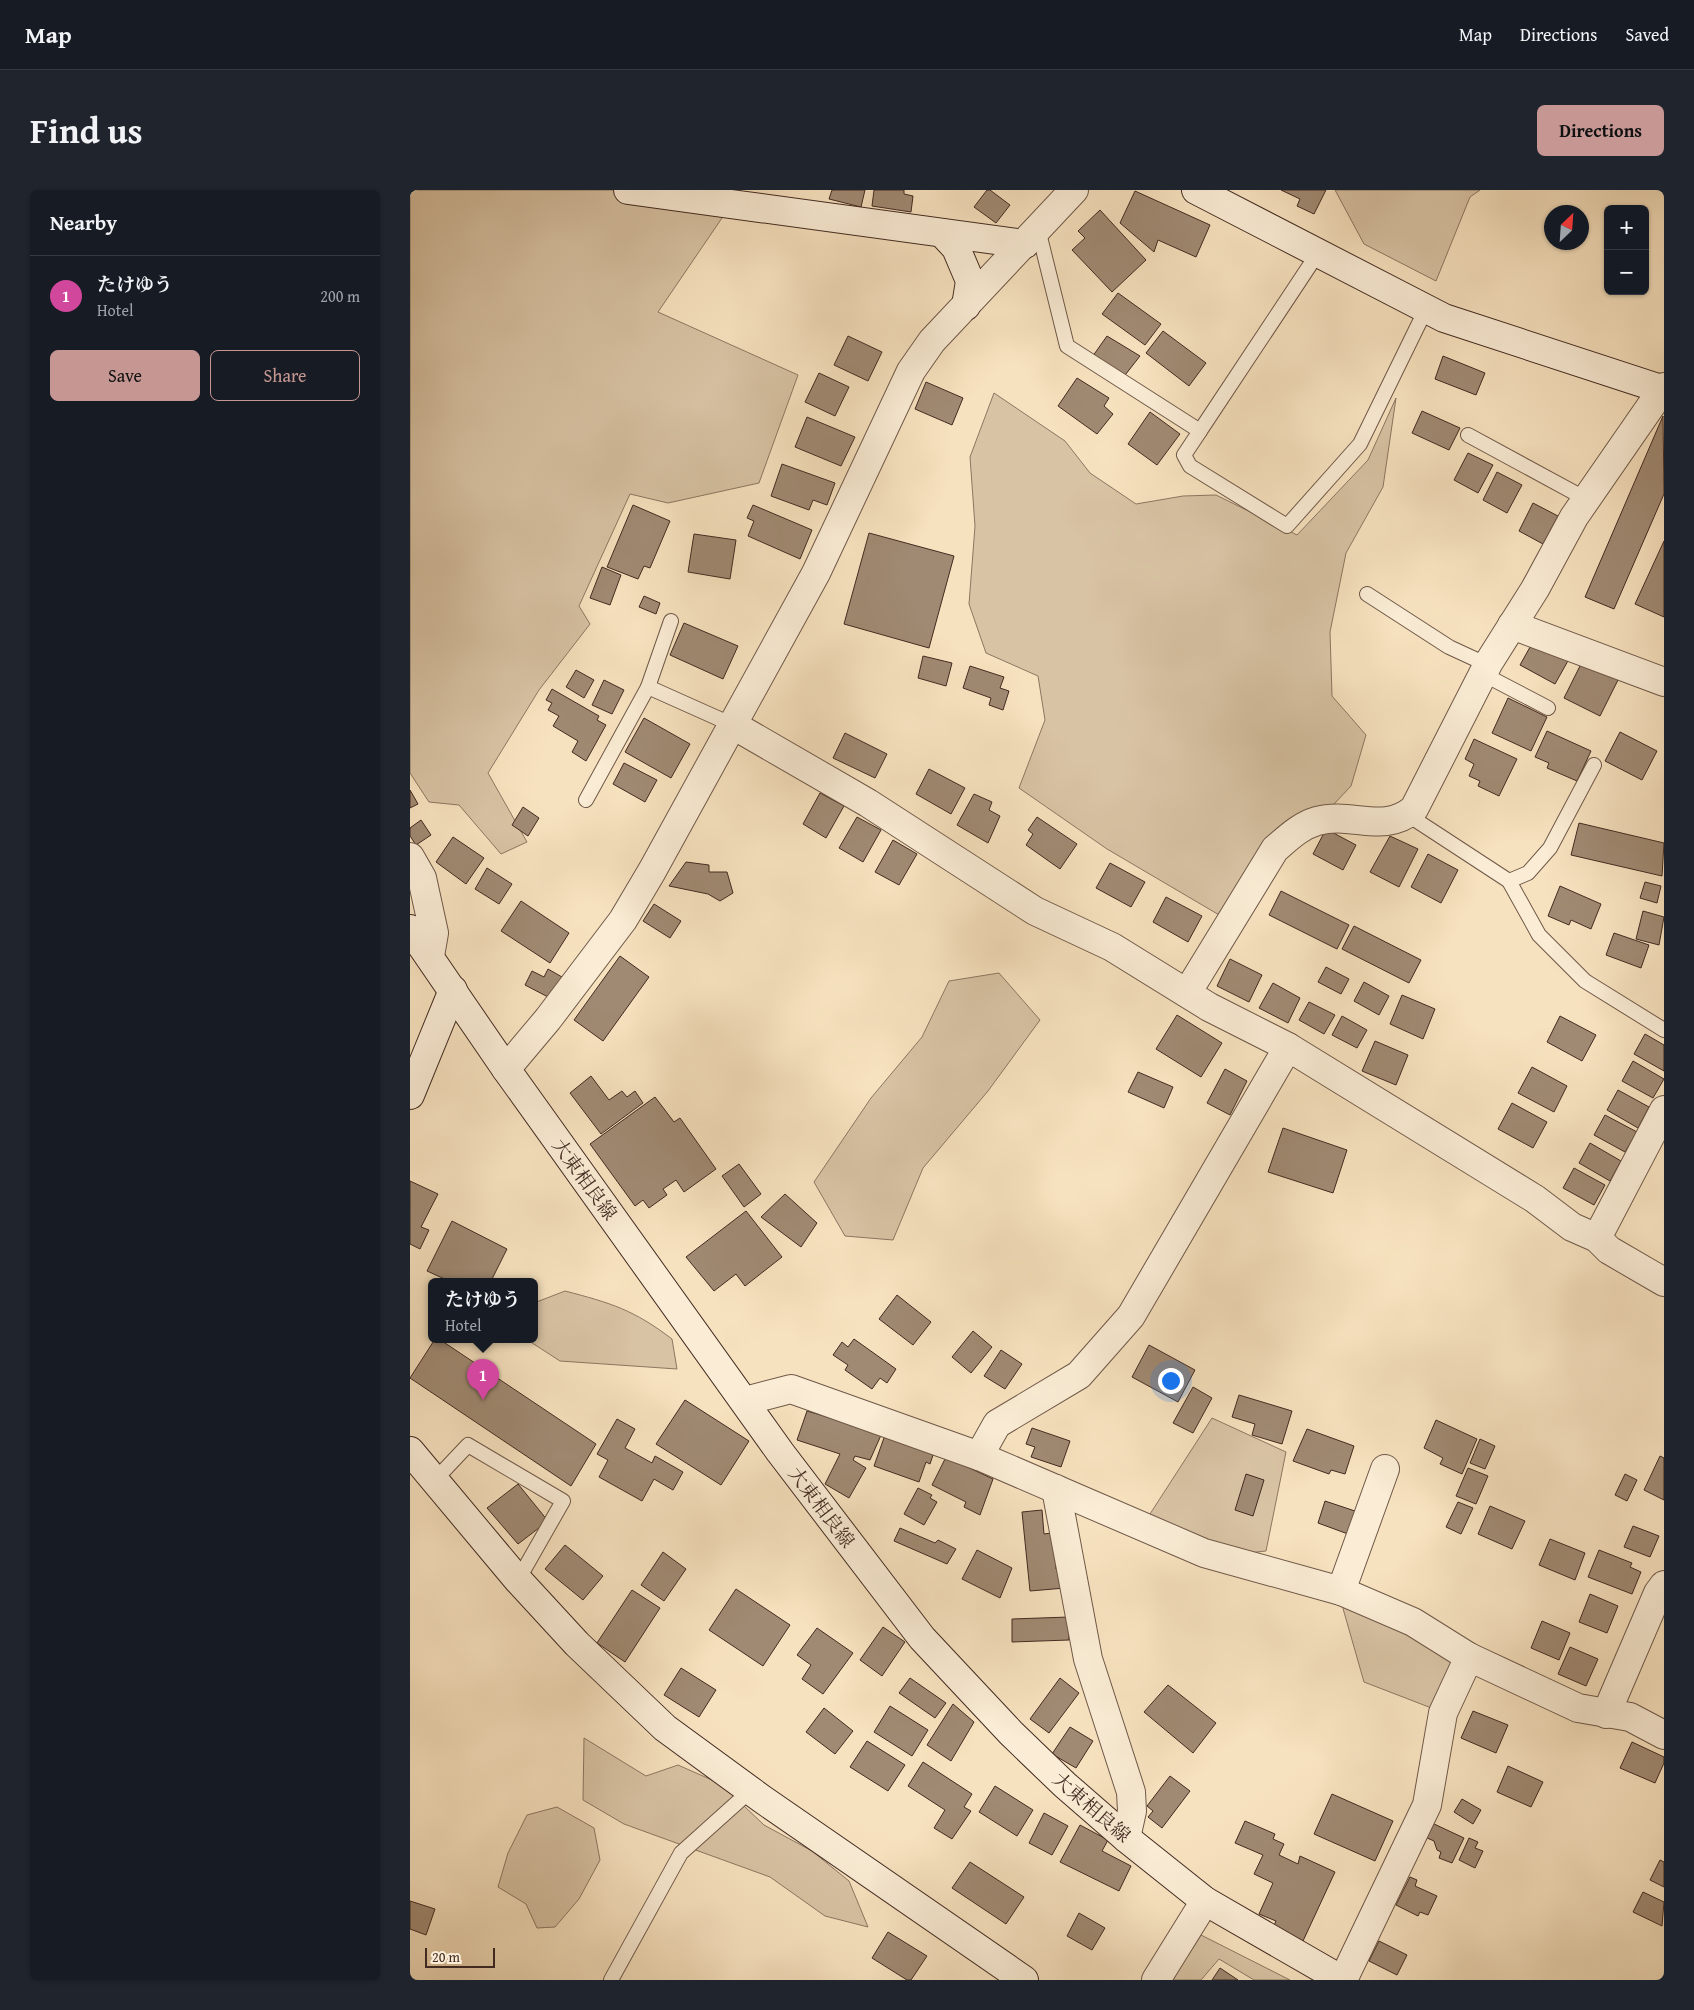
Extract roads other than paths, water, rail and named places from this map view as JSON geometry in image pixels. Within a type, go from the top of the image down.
[{"type":"street","points":[[628,190],[942,233],[1032,236]]},
{"type":"street","points":[[506,1069],[548,1020],[622,920],[816,573],[911,371],[932,341],[1074,190]]},
{"type":"street","points":[[1187,993],[1275,849],[1296,831],[1316,821],[1335,818],[1387,822],[1403,818],[1414,809],[1485,670],[1586,499],[1664,389],[1444,318],[1196,190]]},
{"type":"street","points":[[942,233],[956,248],[970,281],[966,306]]},
{"type":"street","points":[[1512,625],[1664,682]]},
{"type":"street","points":[[733,724],[868,803],[1035,911],[1112,947],[1187,993],[1288,1047],[1535,1200],[1572,1227],[1597,1238],[1609,1250],[1664,1282]]},
{"type":"street","points":[[410,858],[422,878],[434,933],[430,956]]},
{"type":"street","name":"大東相良線","points":[[410,929],[506,1069],[745,1400],[780,1452],[922,1638],[1012,1733],[1065,1785],[1126,1838],[1206,1901],[1342,1980]]},
{"type":"street","points":[[410,1095],[453,990]]},
{"type":"street","points":[[979,1456],[997,1424],[1079,1375],[1131,1316],[1288,1047]]},
{"type":"street","points":[[1597,1238],[1664,1110]]},
{"type":"street","points":[[745,1400],[791,1389],[979,1456],[1204,1553],[1341,1591],[1413,1622],[1469,1657],[1578,1708],[1630,1717],[1664,1735]]},
{"type":"street","points":[[410,1451],[518,1580],[577,1644],[665,1728],[750,1791],[1024,1980]]},
{"type":"street","points":[[1341,1591],[1385,1469]]},
{"type":"street","points":[[1056,1489],[1088,1659],[1131,1792],[1132,1811],[1126,1838]]},
{"type":"street","points":[[1606,1714],[1658,1593],[1664,1585]]},
{"type":"street","points":[[1342,1980],[1427,1805],[1442,1712],[1469,1657]]},
{"type":"street","points":[[1156,1980],[1206,1901]]},
{"type":"lane","points":[[1032,236],[1067,346],[1200,431]]},
{"type":"lane","points":[[1318,253],[1184,455],[1190,466],[1287,526],[1360,444],[1426,309]]},
{"type":"lane","points":[[1468,434],[1586,499]]},
{"type":"lane","points":[[1367,594],[1548,708]]},
{"type":"lane","points":[[586,800],[648,687],[671,621]]},
{"type":"lane","points":[[648,687],[733,724]]},
{"type":"lane","points":[[1509,882],[1528,873],[1550,848],[1594,765]]},
{"type":"lane","points":[[1408,815],[1509,882],[1539,935],[1585,981],[1664,1030]]},
{"type":"lane","points":[[434,1481],[468,1445],[563,1501],[518,1580]]},
{"type":"lane","points":[[611,1980],[681,1853],[750,1791]]},
{"type":"place","name":"たけゆう","points":[[483,1400]]}]
